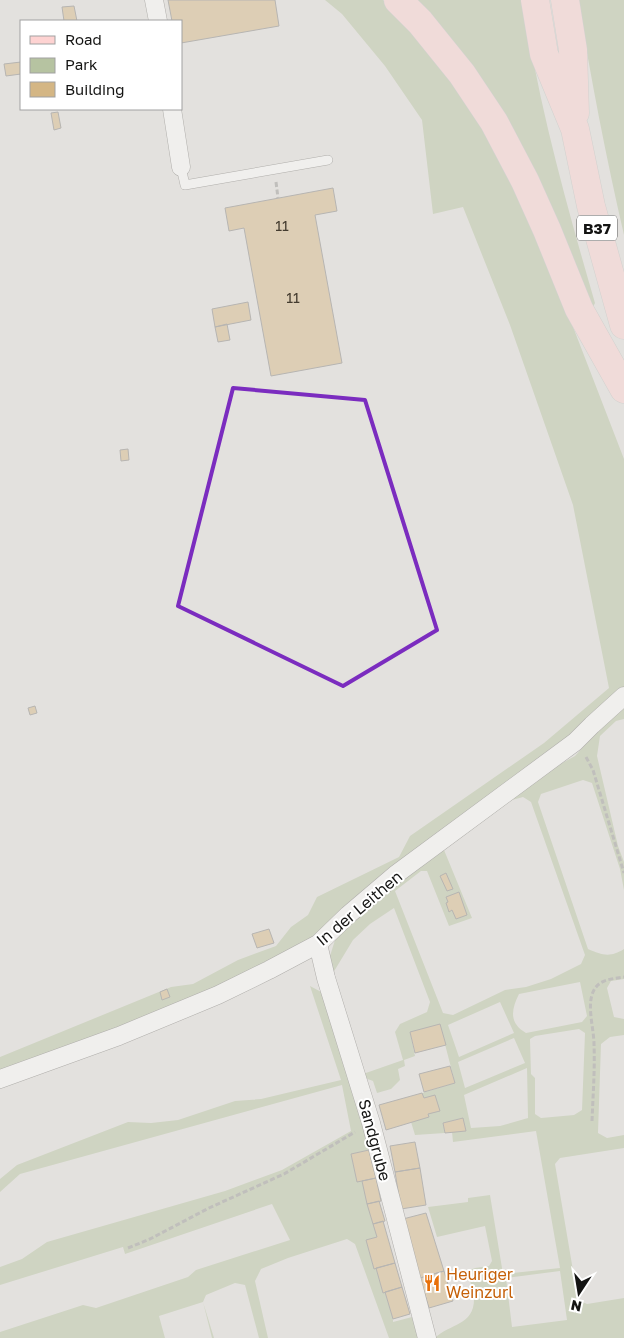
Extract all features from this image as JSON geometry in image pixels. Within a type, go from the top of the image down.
[{"type":"main road","points":[[398,0],[420,22],[462,74],[494,122],[525,181],[579,309],[624,389]]},
{"type":"main road","name":"B37","points":[[535,0],[544,54],[575,129],[594,215],[624,325]]},
{"type":"main road","name":"B37","points":[[565,0],[573,50],[575,129]]},
{"type":"street","points":[[154,0],[158,20]]},
{"type":"street","points":[[172,110],[182,167]]},
{"type":"street","name":"In der Leithen","points":[[0,1079],[119,1036],[218,995],[318,944],[348,915],[395,875],[575,742],[624,696]]},
{"type":"street","name":"Sandgrube","points":[[318,944],[326,978],[371,1123],[427,1338]]},
{"type":"lane","points":[[182,167],[185,185],[328,160]]},
{"type":"path","points":[[575,742],[585,754],[593,770],[624,873]]},
{"type":"path","points":[[592,1121],[594,1044],[591,997],[599,984],[609,979],[624,977]]},
{"type":"path","points":[[128,1248],[284,1174],[371,1123]]},
{"type":"highlighted area","points":[[233,388],[365,400],[437,630],[343,686],[178,606]]},
{"type":"green space","points":[[325,0],[383,0],[413,30],[484,127],[514,184],[570,319],[624,459],[624,688],[570,739],[322,932],[214,991],[0,1074],[0,1057],[171,987],[193,984],[238,960],[276,946],[291,927],[308,915],[317,897],[399,857],[410,836],[544,743],[609,688],[573,505],[510,325],[463,207],[433,214],[422,120],[385,66],[342,14]]},
{"type":"green space","points":[[413,0],[523,0],[536,77],[563,190],[595,303],[593,307]]},
{"type":"green space","points":[[578,0],[624,0],[624,235],[599,118]]},
{"type":"green space","points":[[624,702],[624,719],[616,721],[600,736],[597,756],[618,846],[624,862],[624,890],[620,869],[592,783],[583,780],[541,794],[538,802],[588,949],[610,955],[624,949],[624,979],[611,981],[607,988],[614,1017],[624,1019],[624,1035],[610,1037],[601,1044],[598,1133],[607,1138],[624,1135],[624,1148],[560,1158],[555,1164],[578,1300],[587,1304],[624,1298],[624,1338],[435,1338],[466,1319],[470,1314],[474,1297],[469,1277],[470,1270],[489,1266],[492,1261],[485,1226],[437,1237],[428,1207],[468,1202],[468,1198],[490,1195],[503,1274],[560,1268],[536,1131],[453,1142],[452,1132],[466,1131],[462,1118],[443,1123],[445,1133],[415,1135],[411,1122],[429,1117],[422,1093],[455,1083],[440,1025],[410,1032],[415,1056],[404,1060],[405,1066],[398,1069],[400,1080],[391,1089],[377,1093],[373,1081],[365,1078],[363,1074],[403,1060],[395,1032],[400,1024],[427,1012],[430,1002],[394,908],[370,924],[353,940],[333,973],[330,956],[335,940],[352,920],[399,881],[531,780],[575,756],[583,747],[588,737]],"holes":[[[523,797],[531,802],[585,955],[581,964],[551,979],[526,987],[505,990],[453,1015],[443,1013],[395,891],[421,871],[427,871],[449,926],[472,918],[444,850],[512,800]],[[580,982],[587,1016],[582,1022],[526,1033],[520,1029],[514,1020],[514,1005],[519,994]],[[500,1002],[514,1033],[459,1057],[448,1025]],[[579,1029],[585,1033],[582,1110],[574,1115],[541,1118],[535,1114],[535,1078],[531,1074],[530,1039],[535,1036]],[[514,1038],[525,1063],[465,1088],[458,1062]],[[527,1068],[528,1118],[500,1126],[471,1128],[464,1095]],[[560,1271],[567,1320],[512,1327],[506,1278]]]},
{"type":"green space","points":[[310,986],[325,994],[353,1082],[369,1150],[351,1154],[357,1181],[362,1181],[377,1237],[366,1240],[374,1269],[376,1268],[383,1292],[385,1292],[393,1322],[412,1317],[418,1338],[389,1338],[355,1244],[347,1239],[261,1269],[255,1281],[268,1338],[259,1338],[245,1285],[235,1283],[206,1295],[203,1302],[159,1316],[165,1338],[0,1338],[0,1332],[83,1305],[96,1308],[188,1277],[196,1270],[290,1240],[272,1204],[125,1254],[123,1247],[0,1285],[0,1267],[22,1259],[47,1242],[225,1191],[282,1170],[351,1131],[342,1085],[20,1174],[0,1192],[0,1179],[17,1165],[128,1122],[151,1123],[178,1120],[235,1101],[261,1099],[341,1080]]},
{"type":"green space","points":[[203,1302],[214,1338],[212,1338]]},
{"type":"building","points":[[168,0],[275,0],[279,26],[182,43],[182,20],[172,20]]},
{"type":"building","points":[[74,6],[77,20],[64,20],[62,7]]},
{"type":"building","points":[[20,62],[20,74],[6,76],[4,64]]},
{"type":"building","points":[[58,112],[61,128],[54,130],[51,113]]},
{"type":"building","points":[[333,188],[337,211],[315,215],[342,363],[271,376],[244,228],[229,231],[225,208]]},
{"type":"building","points":[[248,302],[251,320],[215,327],[212,309]]},
{"type":"building","points":[[227,324],[230,340],[218,342],[215,327]]},
{"type":"building","points":[[128,449],[129,460],[121,461],[120,450]]},
{"type":"building","points":[[35,706],[37,713],[30,715],[28,708]]},
{"type":"building","points":[[446,873],[453,889],[447,891],[440,876]]},
{"type":"building","points":[[459,892],[467,915],[456,919],[452,910],[449,912],[446,897]]},
{"type":"building","points":[[269,929],[274,943],[257,948],[252,934]]},
{"type":"building","points":[[167,989],[170,997],[162,1000],[160,992]]},
{"type":"building","points":[[440,1024],[446,1045],[415,1053],[410,1032]]},
{"type":"building","points":[[450,1066],[455,1083],[424,1092],[419,1074]]},
{"type":"building","points":[[422,1093],[424,1098],[435,1095],[440,1111],[428,1114],[429,1117],[386,1130],[379,1105]]},
{"type":"building","points":[[463,1118],[466,1131],[445,1133],[443,1123]]},
{"type":"building","points":[[415,1142],[420,1168],[395,1172],[390,1146]]},
{"type":"building","points":[[369,1150],[376,1178],[357,1182],[351,1154]]},
{"type":"building","points":[[420,1168],[426,1205],[401,1209],[395,1172]]},
{"type":"building","points":[[376,1178],[381,1201],[367,1204],[362,1181]]},
{"type":"building","points":[[379,1201],[385,1221],[373,1224],[367,1204]]},
{"type":"building","points":[[426,1213],[444,1271],[420,1278],[403,1219]]},
{"type":"building","points":[[383,1221],[395,1263],[374,1269],[366,1240],[377,1237],[373,1224]]},
{"type":"building","points":[[395,1263],[402,1287],[383,1293],[376,1268]]},
{"type":"building","points":[[444,1271],[453,1301],[429,1308],[420,1278]]},
{"type":"building","points":[[402,1287],[410,1314],[393,1319],[385,1292]]},
{"type":"place","name":"Heuriger Weinzurl","points":[[432,1283]]}]
